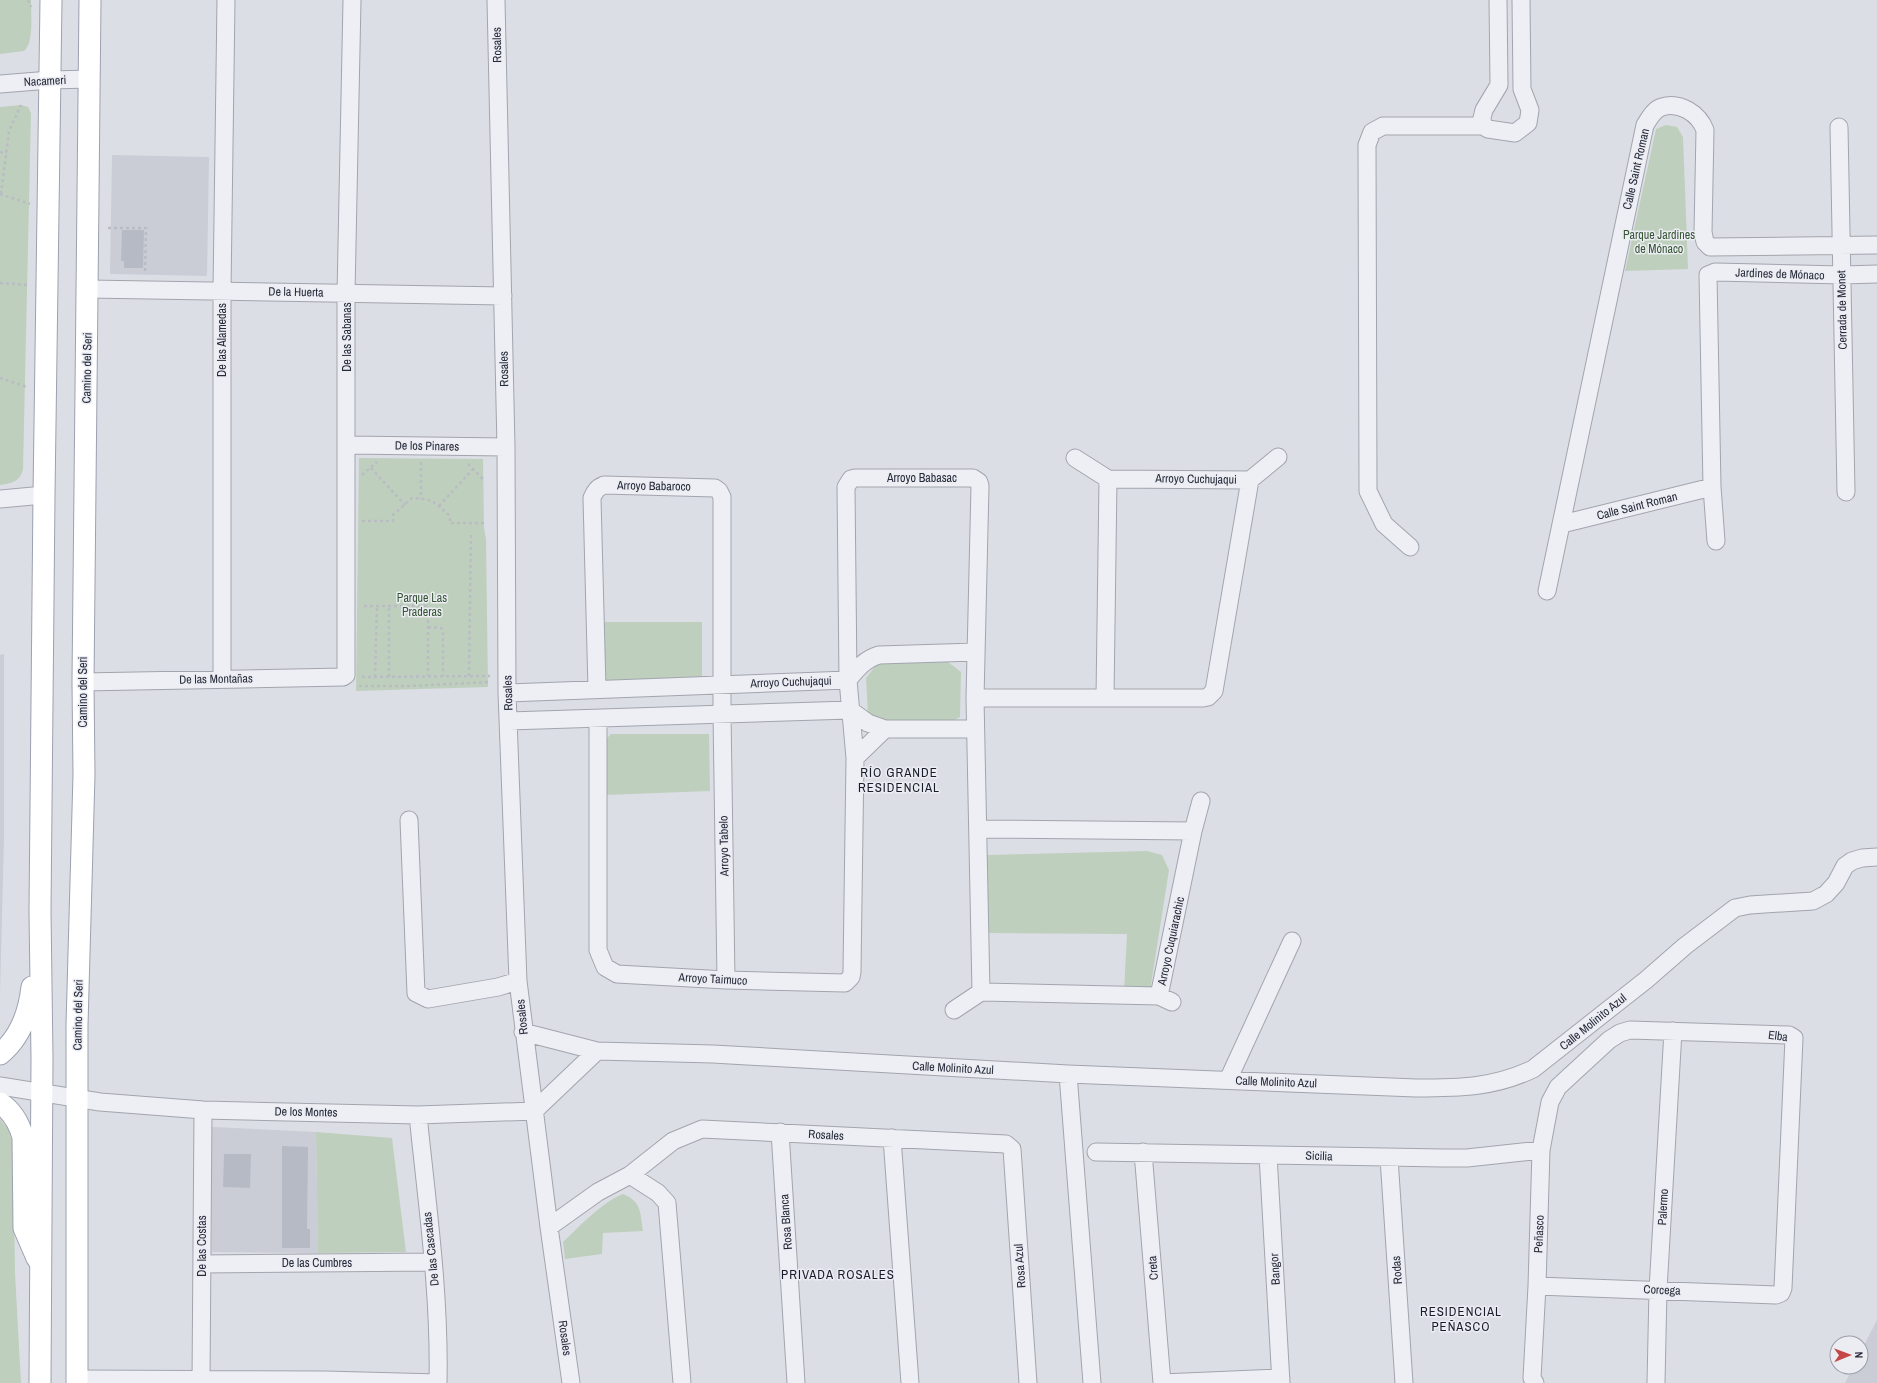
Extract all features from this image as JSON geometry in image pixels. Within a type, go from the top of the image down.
[{"type":"main road","points":[[40,1383],[42,1094],[40,911],[51,0]]},
{"type":"main road","name":"Camino del Seri","points":[[77,1381],[77,1009],[84,775],[83,682],[90,0]]},
{"type":"main road","points":[[0,1054],[10,1044],[25,1020],[30,1001],[33,945],[40,911]]},
{"type":"main road","points":[[0,1103],[9,1110],[18,1124],[23,1137],[24,1228],[40,1266]]},
{"type":"street","name":"De las Alamedas","points":[[222,679],[222,290],[226,0]]},
{"type":"street","name":"De las Sabanas","points":[[352,0],[346,294],[353,679]]},
{"type":"street","name":"Rosales","points":[[496,0],[506,447],[507,693],[518,981],[523,1032],[571,1383]]},
{"type":"street","points":[[1483,126],[1482,118],[1484,110],[1499,85],[1498,0]]},
{"type":"street","points":[[1410,547],[1384,524],[1368,491],[1367,145],[1372,132],[1383,126],[1483,126],[1488,129],[1515,133],[1528,123],[1530,110],[1522,89],[1521,0]]},
{"type":"street","name":"Nacameri","points":[[0,84],[50,80],[90,79]]},
{"type":"street","name":"Calle Saint Roman","points":[[1547,591],[1645,125],[1653,113],[1662,107],[1675,107],[1692,111],[1702,122],[1705,130],[1703,232],[1705,242],[1710,247],[1841,246]]},
{"type":"street","name":"Cerrada de Monet","points":[[1839,127],[1846,492]]},
{"type":"street","points":[[1841,246],[1877,245]]},
{"type":"street","name":"Jardines de Mónaco","points":[[1712,487],[1708,275],[1715,272],[1842,275],[1877,274]]},
{"type":"street","name":"De la Huerta","points":[[88,289],[222,290],[346,294],[503,296]]},
{"type":"street","name":"De los Pinares","points":[[348,445],[506,447]]},
{"type":"street","points":[[1250,480],[1278,457]]},
{"type":"street","points":[[1075,458],[1108,479],[1105,698]]},
{"type":"street","name":"Arroyo Babasac","points":[[848,680],[846,487],[851,479],[855,478],[968,478],[979,482],[980,486],[975,698]]},
{"type":"street","name":"Arroyo Cuchujaqui","points":[[975,698],[1204,698],[1208,697],[1214,691],[1250,480],[1108,479]]},
{"type":"street","name":"Arroyo Babaroco","points":[[597,689],[592,498],[598,487],[604,485],[710,487],[720,491],[722,497],[722,684]]},
{"type":"street","points":[[1712,487],[1716,541]]},
{"type":"street","name":"Calle Saint Roman","points":[[1562,524],[1712,487]]},
{"type":"street","points":[[0,499],[44,495]]},
{"type":"street","name":"Arroyo Cuchujaqui","points":[[507,693],[848,680],[862,663],[871,657],[879,655],[976,652]]},
{"type":"street","name":"De las Montañas","points":[[83,682],[343,677],[353,679]]},
{"type":"street","name":"Arroyo Taimuco","points":[[598,719],[598,950],[605,967],[617,974],[726,980],[845,983],[851,977],[852,972],[855,758],[848,680]]},
{"type":"street","name":"Arroyo Tabelo","points":[[722,684],[726,980]]},
{"type":"street","points":[[954,1010],[981,992],[979,829],[975,698]]},
{"type":"street","points":[[509,721],[850,710],[868,723],[885,730],[976,729]]},
{"type":"street","points":[[855,758],[885,730]]},
{"type":"street","name":"Arroyo Cuquiarachic","points":[[981,992],[1166,999],[1193,830],[1201,801]]},
{"type":"street","points":[[409,820],[416,993],[428,999],[498,987],[518,981]]},
{"type":"street","points":[[979,829],[1193,830]]},
{"type":"street","name":"Calle Molinito Azul","points":[[523,1032],[597,1051],[712,1054],[1068,1074],[1416,1088],[1489,1085],[1513,1079],[1533,1069],[1646,980],[1684,946],[1735,908],[1750,905],[1813,901],[1826,894],[1836,883],[1845,866],[1852,861],[1862,858],[1877,857]]},
{"type":"street","points":[[1228,1080],[1292,941]]},
{"type":"street","name":"Elba","points":[[1558,1087],[1609,1040],[1620,1033],[1630,1030],[1789,1035],[1794,1038],[1783,1288]]},
{"type":"street","name":"Palermo","points":[[1656,1383],[1658,1290],[1673,1031]]},
{"type":"street","points":[[534,1111],[597,1051]]},
{"type":"street","points":[[1068,1074],[1092,1383]]},
{"type":"street","name":"De los Montes","points":[[0,1086],[42,1094],[100,1102],[203,1110],[418,1115],[534,1111]]},
{"type":"street","name":"Peñasco","points":[[1531,1381],[1537,1286],[1541,1150],[1550,1102],[1558,1087]]},
{"type":"street","name":"De las Costas","points":[[201,1381],[203,1110]]},
{"type":"street","name":"De las Cascadas","points":[[418,1115],[438,1325],[438,1383]]},
{"type":"street","name":"Rosales","points":[[549,1227],[598,1192],[630,1175],[672,1141],[702,1128],[1003,1143],[1010,1145],[1012,1149]]},
{"type":"street","name":"Rosa Blanca","points":[[780,1132],[796,1383]]},
{"type":"street","points":[[892,1138],[910,1383]]},
{"type":"street","name":"Rosa Azul","points":[[1012,1149],[1028,1383]]},
{"type":"street","name":"Sicilia","points":[[1096,1152],[1389,1158],[1467,1158],[1541,1150]]},
{"type":"street","name":"Creta","points":[[1143,1152],[1162,1383]]},
{"type":"street","name":"Bangor","points":[[1268,1155],[1281,1380]]},
{"type":"street","name":"Rodas","points":[[1389,1158],[1404,1383]]},
{"type":"street","points":[[630,1175],[658,1193],[666,1203],[682,1383]]},
{"type":"street","name":"De las Cumbres","points":[[202,1264],[432,1262]]},
{"type":"street","name":"Corcega","points":[[1537,1286],[1776,1295],[1781,1292],[1783,1288]]},
{"type":"street","points":[[1162,1383],[1281,1380]]},
{"type":"street","points":[[77,1381],[324,1381],[438,1383]]},
{"type":"path","points":[[21,105],[9,131],[1,194],[30,205]]},
{"type":"path","points":[[0,152],[7,153]]},
{"type":"path","points":[[108,228],[146,228],[145,276]]},
{"type":"path","points":[[141,254],[145,255]]},
{"type":"path","points":[[0,283],[29,285]]},
{"type":"path","points":[[0,378],[27,388]]},
{"type":"path","points":[[421,457],[421,499]]},
{"type":"path","points":[[357,480],[379,460]]},
{"type":"path","points":[[466,462],[485,481]]},
{"type":"path","points":[[371,468],[405,505]]},
{"type":"path","points":[[440,506],[473,469]]},
{"type":"path","points":[[356,521],[393,521],[393,515],[412,498],[431,499],[450,516],[450,522],[485,523]]},
{"type":"path","points":[[469,676],[471,532]]},
{"type":"path","points":[[364,606],[428,606],[428,676]]},
{"type":"path","points":[[375,677],[377,606]]},
{"type":"path","points":[[389,677],[390,606]]},
{"type":"path","points":[[428,627],[441,628],[443,630],[443,676]]},
{"type":"path","points":[[353,679],[375,677],[490,676]]},
{"type":"path","points":[[353,679],[410,686],[490,682]]},
{"type":"shaded area","points":[[112,155],[209,157],[207,276],[110,274]]},
{"type":"shaded area","points":[[4,654],[4,836],[0,995],[0,655]]},
{"type":"shaded area","points":[[212,1127],[316,1132],[318,1253],[212,1252]]},
{"type":"shaded area","points":[[1877,1320],[1877,1383],[1845,1383],[1849,1375],[1869,1375],[1869,1336]]},
{"type":"green space","points":[[0,0],[31,0],[31,35],[24,51],[0,54]]},
{"type":"green space","points":[[21,105],[28,107],[31,113],[23,469],[18,479],[0,485],[0,107]]},
{"type":"green space","name":"Parque Jardines de Mónaco","points":[[1666,125],[1677,127],[1683,137],[1688,269],[1625,271],[1656,129]]},
{"type":"green space","name":"Parque Las Praderas","points":[[359,458],[483,459],[484,528],[486,539],[488,687],[356,691]]},
{"type":"green space","points":[[601,622],[702,622],[702,681],[603,684]]},
{"type":"green space","points":[[948,662],[961,672],[960,717],[948,724],[880,726],[868,714],[866,678],[877,664]]},
{"type":"green space","points":[[611,734],[709,734],[710,791],[605,795],[604,741]]},
{"type":"green space","points":[[1147,851],[1162,855],[1169,870],[1150,991],[1124,992],[1127,934],[988,933],[986,855]]},
{"type":"green space","points":[[0,1119],[8,1129],[13,1144],[15,1273],[21,1383],[0,1383]]},
{"type":"green space","points":[[316,1132],[392,1138],[406,1252],[318,1253]]},
{"type":"green space","points":[[623,1194],[634,1200],[637,1204],[643,1231],[603,1233],[602,1254],[565,1259],[563,1242],[583,1222],[599,1209]]},
{"type":"building","points":[[122,230],[144,230],[143,268],[124,268],[124,261],[121,261]]},
{"type":"building","points":[[282,1146],[308,1147],[307,1229],[310,1229],[310,1248],[282,1248]]},
{"type":"building","points":[[224,1154],[251,1154],[250,1188],[223,1187]]},
{"type":"district","name":"RÍO GRANDE RESIDENCIAL","points":[[899,780]]},
{"type":"district","name":"PRIVADA ROSALES","points":[[838,1274]]},
{"type":"district","name":"RESIDENCIAL PEÑASCO","points":[[1461,1318]]}]
